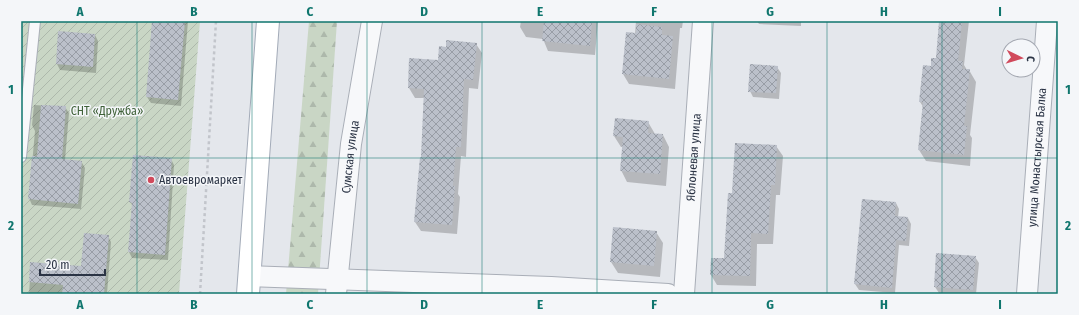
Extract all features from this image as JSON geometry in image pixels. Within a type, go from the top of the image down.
[{"type":"main road","points":[[249,285],[268,21]]},
{"type":"street","name":"Сумская улица","points":[[337,287],[352,144],[372,21]]},
{"type":"street","name":"Яблоневая улица","points":[[684,294],[703,21]]},
{"type":"street","name":"улица Монастырская Балка","points":[[1026,294],[1047,21]]},
{"type":"street","points":[[249,285],[337,287],[551,287],[668,294]]},
{"type":"lane","points":[[21,156],[35,21]]},
{"type":"path","points":[[200,294],[216,21]]},
{"type":"green space","name":"СНТ «Дружба»","points":[[21,21],[200,21],[179,294],[21,294]]},
{"type":"green space","points":[[309,21],[337,21],[318,294],[286,294]]},
{"type":"building","points":[[152,21],[185,21],[178,100],[146,97]]},
{"type":"building","points":[[544,21],[592,21],[590,46],[542,41]]},
{"type":"building","points":[[939,21],[962,21],[958,61],[963,61],[962,69],[970,69],[964,126],[967,126],[964,155],[918,150],[923,102],[919,102],[923,65],[931,66],[931,58],[936,58]]},
{"type":"building","points":[[636,24],[662,27],[662,35],[673,36],[669,79],[622,74],[626,32],[636,33]]},
{"type":"building","points":[[58,31],[95,34],[93,67],[56,64]]},
{"type":"building","points":[[446,40],[477,43],[473,80],[464,79],[461,147],[456,147],[452,225],[414,222],[421,157],[424,89],[408,88],[409,58],[438,60],[439,46],[446,47]]},
{"type":"building","points":[[750,64],[778,66],[776,93],[748,92]]},
{"type":"building","points":[[41,105],[66,106],[62,159],[82,161],[78,204],[28,199],[32,156],[37,156]]},
{"type":"building","points":[[615,118],[649,121],[648,133],[663,134],[660,174],[620,171],[623,137],[613,136]]},
{"type":"building","points":[[735,143],[777,145],[775,185],[771,185],[768,234],[751,233],[750,276],[710,275],[711,258],[724,258],[728,193],[732,193]]},
{"type":"building","points":[[133,155],[172,158],[165,255],[128,252],[132,203],[129,202]]},
{"type":"building","points":[[862,199],[896,202],[895,216],[908,217],[906,241],[896,240],[892,288],[854,284]]},
{"type":"building","points":[[613,227],[657,231],[654,266],[610,262]]},
{"type":"building","points":[[84,233],[109,235],[104,294],[62,294],[63,285],[29,282],[30,262],[81,266]]},
{"type":"building","points":[[936,253],[976,256],[973,290],[934,287]]},
{"type":"place","name":"Автоевромаркет","points":[[151,180]]}]
